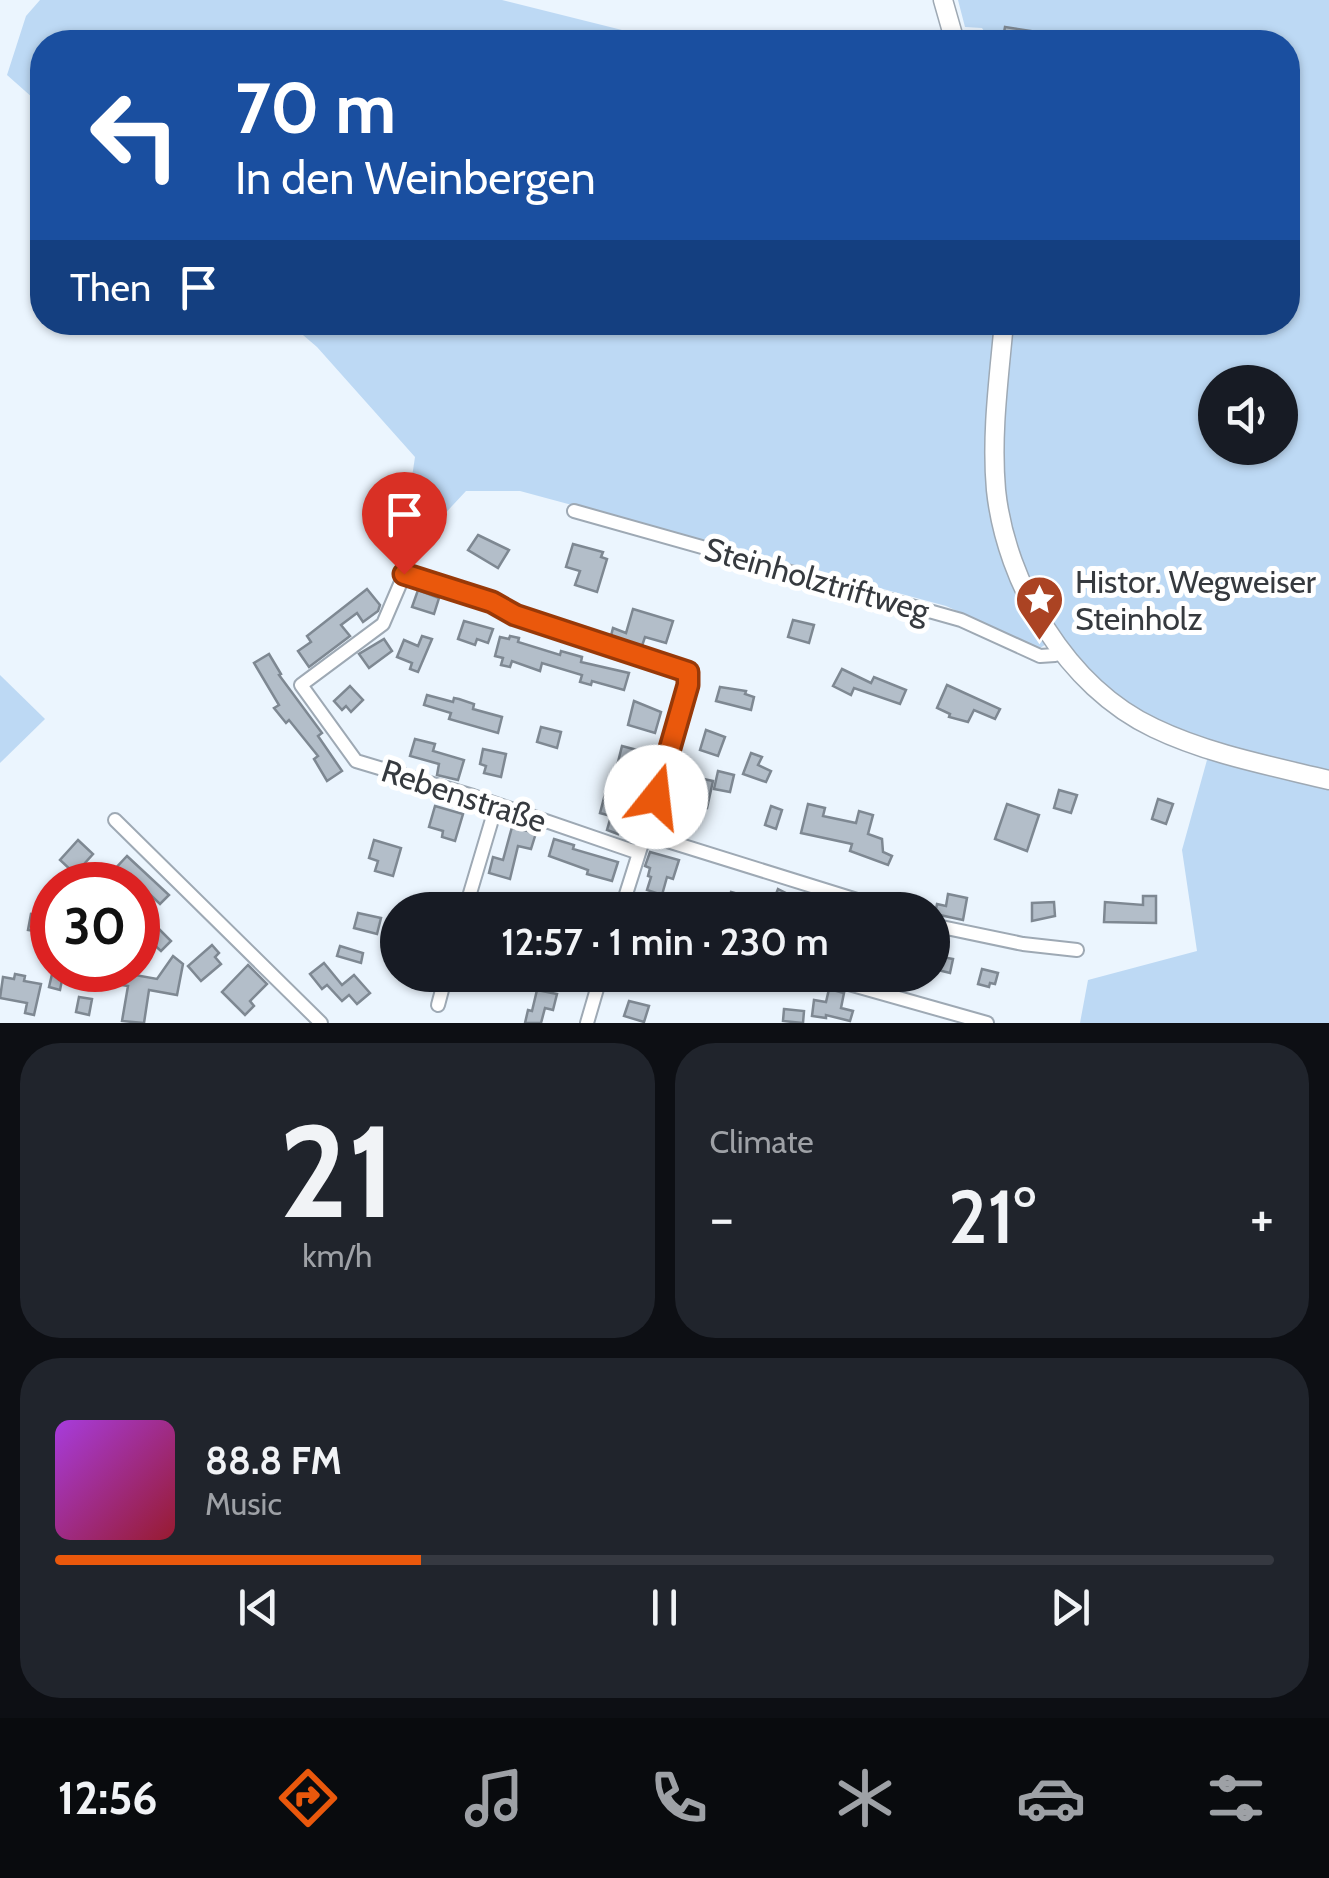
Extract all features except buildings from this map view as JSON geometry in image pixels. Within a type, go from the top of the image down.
[{"type":"main road","points":[[944,0],[951,30]]},
{"type":"main road","points":[[1003,335],[995,425],[996,492],[1019,575],[1051,634],[1096,688],[1153,728],[1201,746],[1329,780]]},
{"type":"street","name":"Steinholztriftweg","points":[[574,511],[961,620],[1040,656],[1055,656]]},
{"type":"street","name":"Rebenstraße","points":[[639,852],[473,796],[356,762],[301,685],[382,624],[404,574],[690,673],[645,834]]},
{"type":"street","points":[[470,892],[496,806]]},
{"type":"street","points":[[115,820],[321,1023]]},
{"type":"street","points":[[626,892],[645,834],[830,892]]},
{"type":"street","points":[[950,929],[1022,944],[1077,950]]},
{"type":"street","points":[[438,1005],[441,992]]},
{"type":"street","points":[[587,1023],[596,992]]},
{"type":"street","points":[[877,992],[987,1023]]},
{"type":"shaded area","points":[[40,0],[502,0],[622,30],[30,30],[30,95],[7,75],[26,16]]},
{"type":"shaded area","points":[[958,0],[1329,0],[1329,1023],[1080,1023],[1088,980],[1197,951],[1182,850],[1212,742],[1152,720],[1124,704],[1059,636],[1040,648],[946,606],[520,491],[466,491],[439,520],[407,510],[415,457],[303,335],[1300,335],[1300,30],[965,27]]},
{"type":"shaded area","points":[[0,675],[45,719],[0,763]]},
{"type":"place","name":"Histor. Wegweiser Steinholz","points":[[1040,642]]},
{"type":"route","points":[[404,574],[688,672],[688,685],[656,797]]}]
